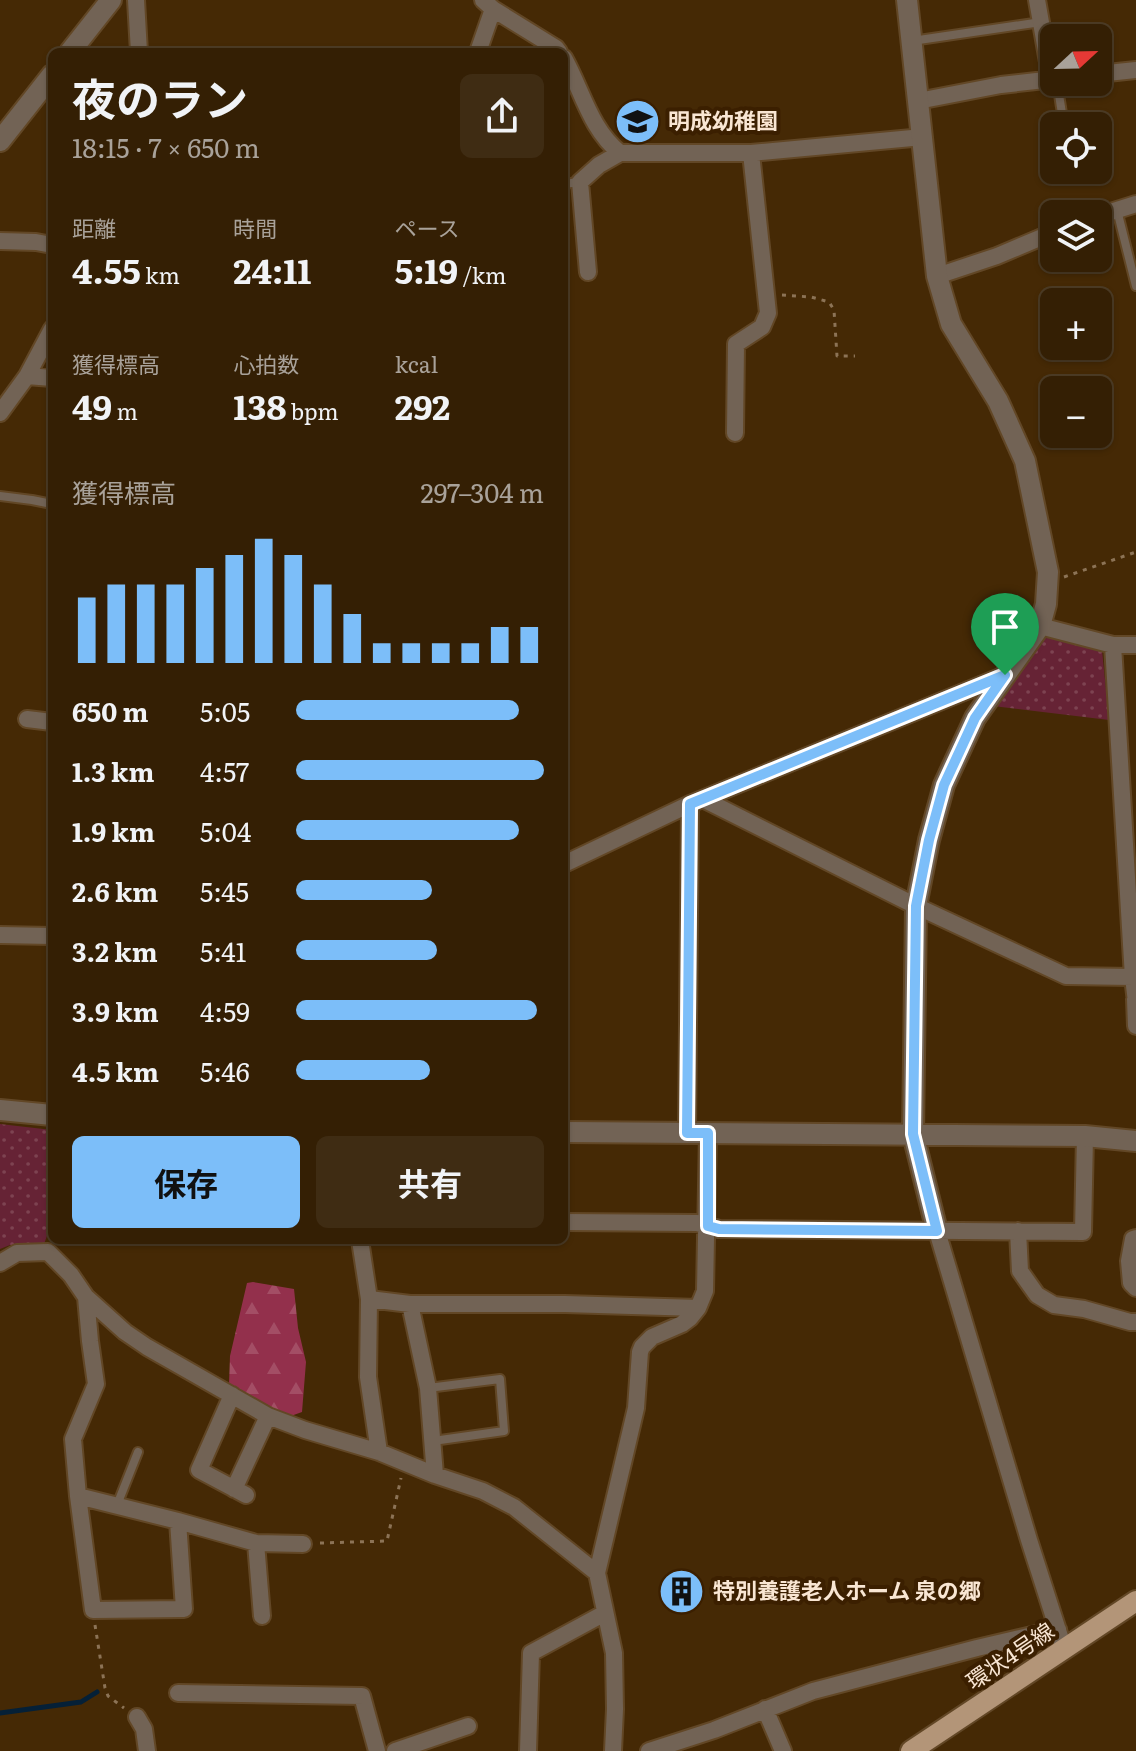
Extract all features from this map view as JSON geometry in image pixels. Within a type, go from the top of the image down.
[{"type":"main road","name":"環状4号線","points":[[911,1751],[1061,1639],[1136,1601]]},
{"type":"street","points":[[73,48],[111,0]]},
{"type":"street","points":[[136,0],[139,48]]},
{"type":"street","points":[[649,1751],[714,1730],[813,1691],[977,1648],[1061,1639],[937,1231],[913,1134],[916,906],[929,840],[944,785],[975,718],[1040,626],[1048,583],[1042,537],[1025,461],[998,401],[951,324],[937,276],[907,0]]},
{"type":"street","points":[[1037,0],[1041,22]]},
{"type":"street","points":[[479,48],[488,4],[556,48]]},
{"type":"street","points":[[568,66],[598,129],[620,153]]},
{"type":"street","points":[[1112,73],[1136,70]]},
{"type":"street","points":[[0,141],[48,80]]},
{"type":"street","points":[[918,101],[1001,85],[1040,81]]},
{"type":"street","points":[[588,272],[572,183],[620,153],[751,153],[923,137]]},
{"type":"street","points":[[735,433],[736,344],[762,327],[768,313],[751,153]]},
{"type":"street","points":[[1112,211],[1136,204]]},
{"type":"street","points":[[937,276],[1040,238]]},
{"type":"street","points":[[0,241],[48,244]]},
{"type":"street","points":[[0,413],[27,376],[48,337]]},
{"type":"street","points":[[27,376],[48,378]]},
{"type":"street","points":[[1040,626],[1113,645],[1136,645]]},
{"type":"street","points":[[1113,645],[1136,1026]]},
{"type":"street","points":[[568,862],[696,801],[1005,675]]},
{"type":"street","points":[[27,719],[48,722]]},
{"type":"street","points":[[696,801],[1066,976],[1133,977]]},
{"type":"street","points":[[687,1133],[696,801]]},
{"type":"street","points":[[0,935],[48,936]]},
{"type":"street","points":[[0,1110],[48,1115]]},
{"type":"street","points":[[568,1132],[1085,1136],[1136,1141]]},
{"type":"street","points":[[613,1751],[614,1653],[597,1573],[636,1408],[642,1347],[652,1337],[690,1318],[705,1291],[708,1133]]},
{"type":"street","points":[[568,1222],[697,1223],[719,1229],[1083,1232],[1085,1136]]},
{"type":"street","points":[[1018,1231],[1020,1271],[1037,1295],[1054,1305],[1136,1322]]},
{"type":"street","points":[[1136,1238],[1133,1239],[1129,1261],[1131,1283],[1136,1288]]},
{"type":"street","points":[[361,1244],[369,1299],[368,1377],[379,1452]]},
{"type":"street","points":[[0,1263],[17,1253],[50,1246],[86,1297],[147,1347],[268,1416],[379,1452],[483,1491],[514,1507],[597,1573]]},
{"type":"street","points":[[86,1297],[96,1384],[73,1439],[93,1610],[184,1609],[178,1521]]},
{"type":"street","points":[[369,1299],[410,1304],[698,1308]]},
{"type":"street","points":[[410,1304],[428,1388],[435,1475]]},
{"type":"street","points":[[232,1395],[199,1470],[240,1492],[268,1416]]},
{"type":"street","points":[[78,1496],[256,1543],[303,1544]]},
{"type":"street","points":[[256,1543],[262,1616]]},
{"type":"street","points":[[528,1751],[531,1653],[605,1613]]},
{"type":"street","points":[[178,1693],[362,1696],[377,1751]]},
{"type":"street","points":[[765,1709],[783,1751]]},
{"type":"street","points":[[137,1717],[144,1729],[147,1751]]},
{"type":"street","points":[[395,1751],[468,1726]]},
{"type":"lane","points":[[911,41],[1041,22]]},
{"type":"lane","points":[[1117,209],[1136,286]]},
{"type":"lane","points":[[0,496],[48,503]]},
{"type":"lane","points":[[428,1388],[500,1379],[504,1431],[433,1441]]},
{"type":"lane","points":[[117,1505],[138,1452]]},
{"type":"path","points":[[766,294],[811,297],[829,302],[834,310],[837,356],[855,356]]},
{"type":"path","points":[[1048,583],[1136,552]]},
{"type":"path","points":[[303,1544],[387,1541],[404,1462]]},
{"type":"path","points":[[98,1645],[108,1696],[137,1717]]},
{"type":"shaded area","points":[[1043,633],[1102,650],[1109,720],[993,706]]},
{"type":"shaded area","points":[[0,1124],[48,1130],[48,1233],[44,1244],[10,1245],[0,1249]]},
{"type":"green space","points":[[247,1283],[294,1289],[306,1362],[302,1412],[288,1417],[229,1385],[230,1356]]},
{"type":"waterway","points":[[0,1713],[81,1702],[97,1692]]},
{"type":"place","name":"明成幼稚園","points":[[637,121]]},
{"type":"place","name":"特別養護老人ホーム 泉の郷","points":[[682,1591]]},
{"type":"route","points":[[1005,675],[975,718],[944,785],[916,906],[913,1134],[937,1231],[719,1229],[708,1226],[708,1133],[687,1133],[690,804],[1005,675]]}]
